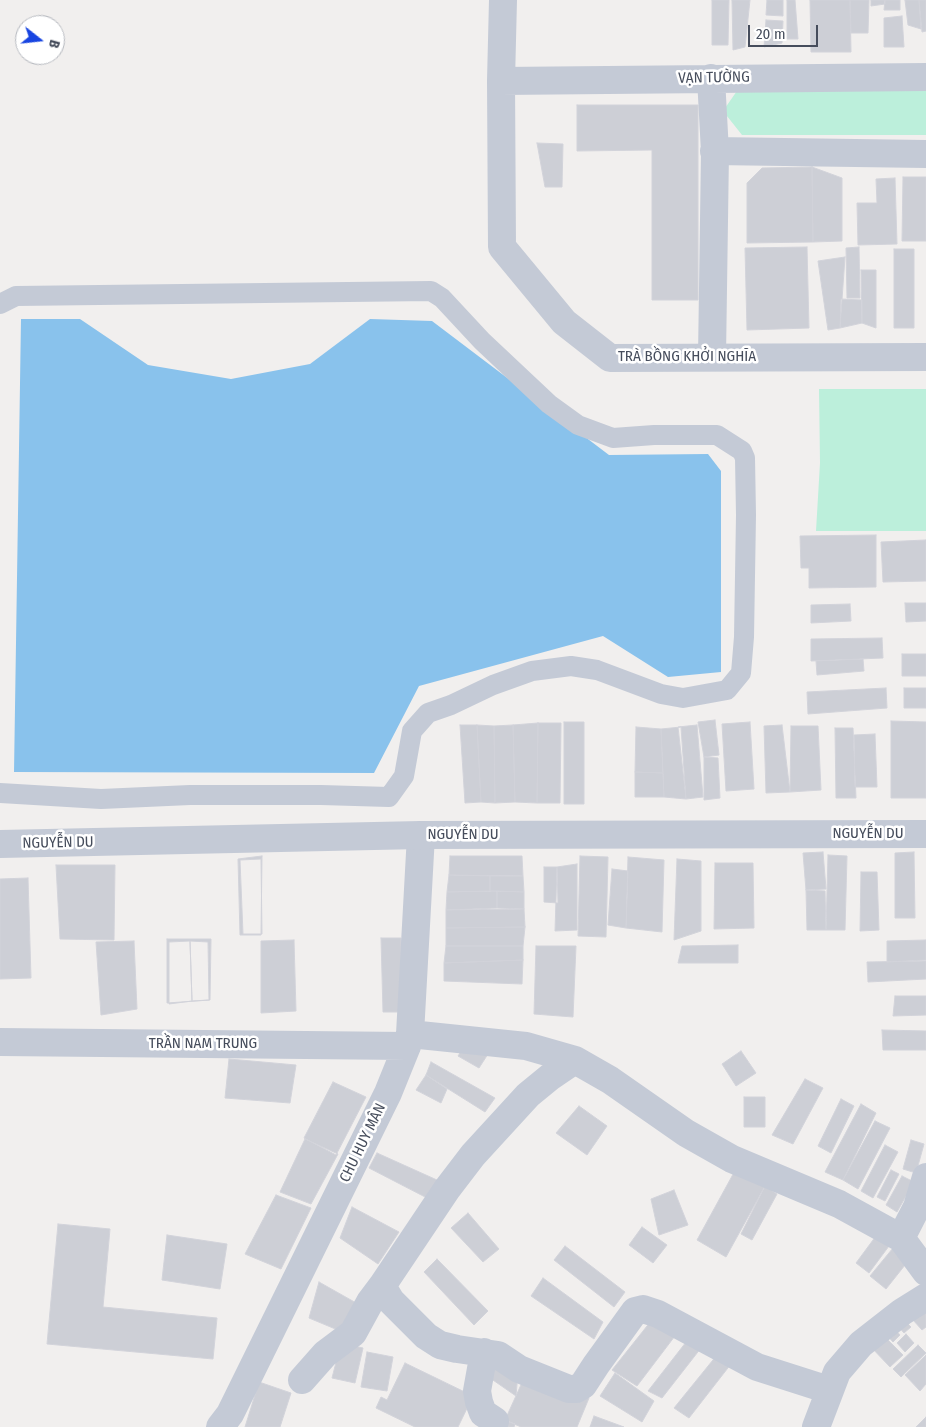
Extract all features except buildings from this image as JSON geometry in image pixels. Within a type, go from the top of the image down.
[{"type":"street","name":"TRÀ BỒNG KHỞI NGHĨA","points":[[503,0],[501,81],[502,247],[564,322],[610,358],[926,357]]},
{"type":"street","name":"VẠN TƯỜNG","points":[[501,81],[926,77]]},
{"type":"street","points":[[711,78],[714,151],[712,357]]},
{"type":"street","points":[[714,151],[926,154]]},
{"type":"street","points":[[0,304],[16,296],[431,291],[442,298],[482,341],[549,404],[578,425],[613,438],[654,435],[717,435],[742,451],[745,458],[746,515],[744,637],[741,673],[727,690],[682,698],[661,694],[597,670],[571,666],[532,671],[492,685],[451,705],[428,713],[412,731],[404,776],[389,797],[190,795],[101,798],[0,793]]},
{"type":"street","name":"NGUYỄN DU","points":[[0,844],[421,835],[926,834]]},
{"type":"street","name":"CHU HUY MÂN","points":[[220,1427],[234,1405],[384,1102],[409,1040],[421,835]]},
{"type":"street","name":"TRẦN NAM TRUNG","points":[[0,1042],[409,1040],[526,1046],[575,1060],[610,1080],[686,1133],[732,1159],[839,1204],[901,1238]]},
{"type":"street","points":[[302,1380],[325,1354],[353,1333],[370,1302],[447,1188],[473,1155],[528,1095],[550,1076],[575,1060]]},
{"type":"street","points":[[926,1177],[918,1207],[901,1238],[926,1272]]},
{"type":"street","points":[[382,1286],[391,1301],[426,1336],[440,1345],[498,1355],[519,1369],[569,1389],[576,1389],[583,1385],[635,1311],[643,1308],[658,1314],[757,1367],[829,1390]]},
{"type":"street","points":[[816,1427],[837,1372],[861,1344],[902,1312],[926,1297]]},
{"type":"street","points":[[484,1352],[478,1391],[479,1402],[483,1412],[495,1421]]},
{"type":"green space","points":[[739,88],[926,89],[926,135],[742,135],[723,111]]},
{"type":"green space","points":[[819,389],[926,389],[926,531],[816,531],[820,463]]},
{"type":"water","points":[[21,319],[80,319],[148,365],[231,379],[310,364],[370,319],[432,321],[609,455],[708,454],[721,471],[721,672],[668,677],[603,636],[419,686],[374,773],[14,772]]}]
